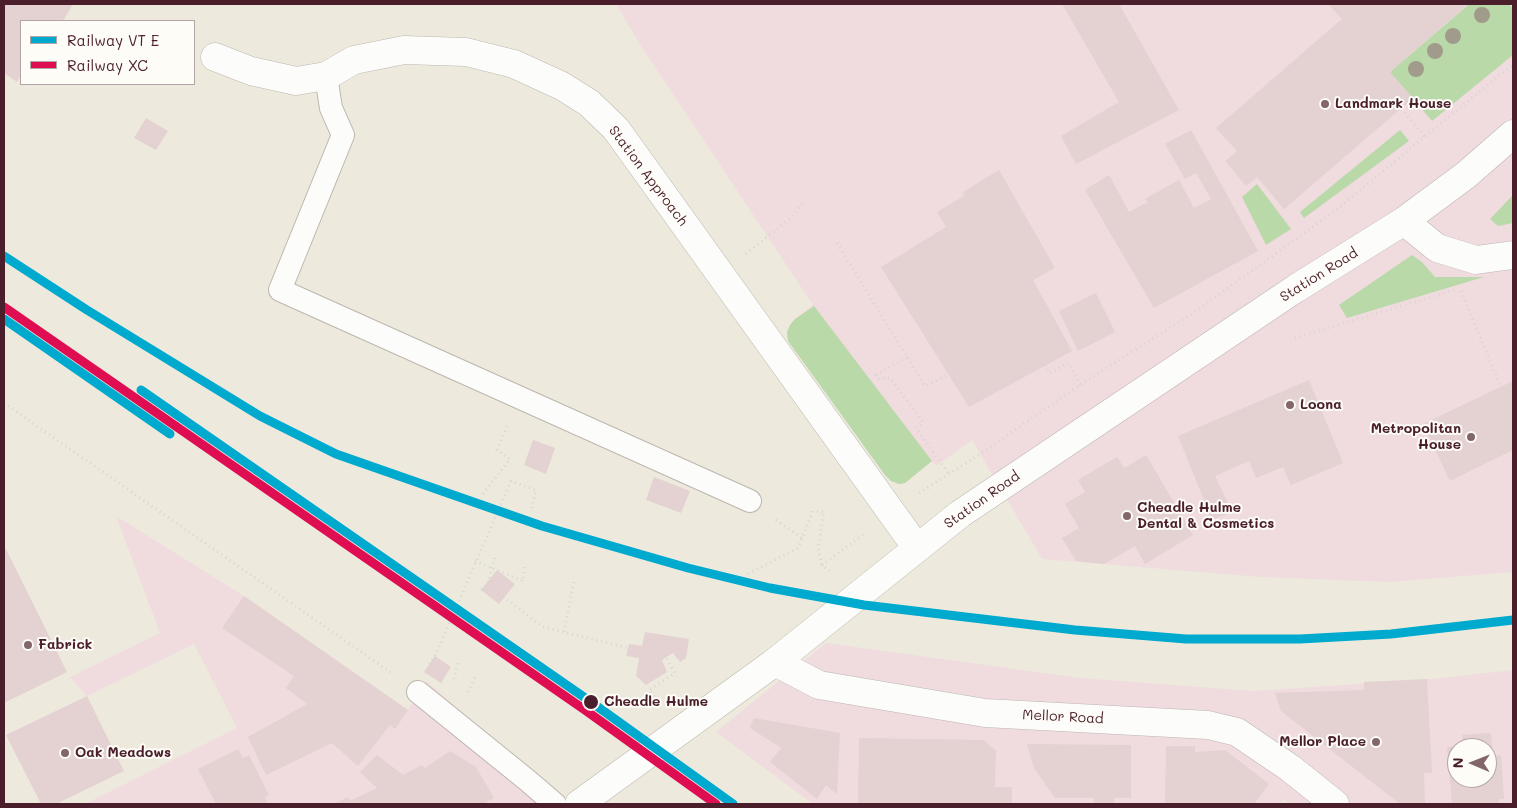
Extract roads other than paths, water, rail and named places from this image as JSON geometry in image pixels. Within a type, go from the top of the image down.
[{"type":"street","name":"Station Approach","points":[[215,57],[252,71],[296,80],[326,76],[354,60],[404,50],[466,52],[514,64],[562,86],[589,103],[616,128],[917,548]]},
{"type":"street","name":"Station Road","points":[[579,804],[775,662],[960,514],[1288,294],[1404,221],[1466,175],[1513,134]]},
{"type":"street","points":[[1404,221],[1437,248],[1476,260],[1513,255]]},
{"type":"street","name":"Mellor Road","points":[[775,662],[819,686],[985,713],[1208,724],[1237,732],[1290,768],[1335,804]]},
{"type":"lane","points":[[326,76],[331,108],[343,135],[280,290],[750,501]]},
{"type":"lane","points":[[421,682],[555,804]]},
{"type":"rail line","name":"XC","points":[[4,307],[585,710],[716,804]]},
{"type":"place","name":"Landmark House","points":[[1325,104]]},
{"type":"place","name":"Loona","points":[[1290,405]]},
{"type":"place","name":"Metropolitan House","points":[[1471,437]]},
{"type":"place","name":"Cheadle Hulme Dental & Cosmetics","points":[[1127,516]]},
{"type":"place","name":"Fabrick","points":[[28,645]]},
{"type":"place","name":"Cheadle Hulme","points":[[591,702]]},
{"type":"place","name":"Mellor Place","points":[[1376,742]]},
{"type":"place","name":"Oak Meadows","points":[[65,753]]}]
